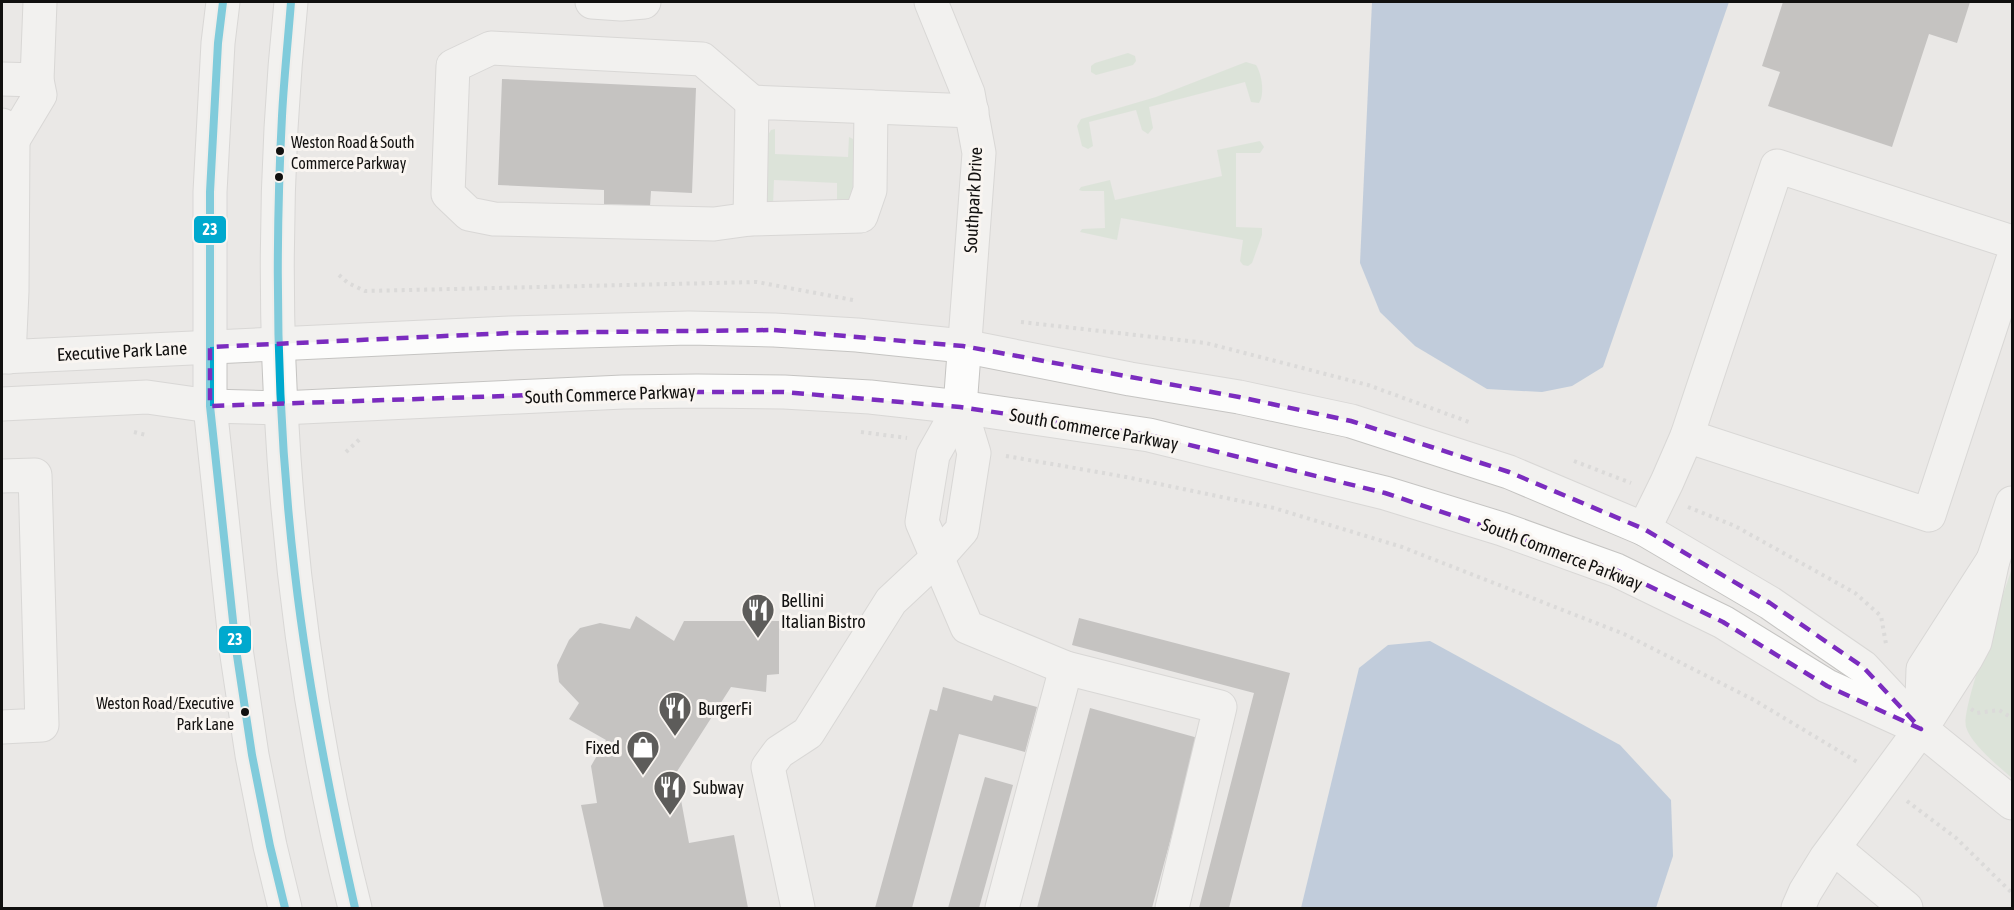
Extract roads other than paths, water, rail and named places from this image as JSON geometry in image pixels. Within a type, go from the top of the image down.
[{"type":"street","points":[[5,357],[7,291],[5,135],[40,94],[37,80],[40,2]]},
{"type":"street","points":[[223,2],[218,43],[210,192],[210,406],[224,555],[236,650],[252,756],[285,909]]},
{"type":"street","points":[[291,2],[281,133],[278,260],[282,408],[290,515],[305,647],[319,733],[355,909]]},
{"type":"street","points":[[592,2],[621,4],[644,2]]},
{"type":"street","name":"Southpark Drive","points":[[931,2],[968,93],[979,153],[960,407]]},
{"type":"street","points":[[871,107],[870,190],[861,216],[750,219],[714,224],[494,219],[469,214],[448,194],[453,66],[491,48],[702,59],[752,102],[972,111]]},
{"type":"street","points":[[2,79],[37,80]]},
{"type":"street","points":[[750,219],[752,102]]},
{"type":"street","points":[[1644,529],[1687,436],[1777,166],[2013,242]]},
{"type":"street","points":[[1687,436],[1929,515],[2013,262]]},
{"type":"street","name":"South Commerce Parkway","points":[[279,344],[510,333],[689,328],[857,335],[963,346],[1130,379],[1239,397],[1351,421],[1509,472],[1644,529],[1770,603],[1863,667],[1921,729],[2013,804]]},
{"type":"street","name":"Executive Park Lane","points":[[5,357],[279,344]]},
{"type":"street","name":"South Commerce Parkway","points":[[210,406],[282,408],[533,395],[697,391],[784,393],[870,397],[960,407],[1149,435],[1385,494],[1502,529],[1616,570],[1723,622],[1827,686],[1921,729]]},
{"type":"street","points":[[2,404],[147,396],[210,406]]},
{"type":"street","points":[[960,407],[933,455],[922,522],[967,627],[1066,668],[1220,707],[1172,909]]},
{"type":"street","points":[[798,909],[768,766],[779,752],[808,733],[891,602],[938,557],[962,530],[974,453],[960,407]]},
{"type":"street","points":[[2,476],[35,475],[42,725],[2,727]]},
{"type":"street","points":[[1798,909],[1805,892],[1834,848],[1921,729],[1975,642],[1993,560],[2013,503]]},
{"type":"street","points":[[1002,909],[1066,668]]},
{"type":"street","points":[[1834,848],[1906,909]]},
{"type":"water","points":[[1372,2],[1729,2],[1603,367],[1572,386],[1542,392],[1487,389],[1415,346],[1380,312],[1360,263]]},
{"type":"water","points":[[1430,641],[1620,745],[1671,800],[1673,856],[1656,908],[1301,908],[1359,668],[1388,645]]},
{"type":"place","name":"Weston Road & South Commerce Parkway","points":[[280,151]]},
{"type":"place","name":"Bellini Italian Bistro","points":[[758,639]]},
{"type":"place","name":"Weston Road/Executive Park Lane","points":[[245,712]]},
{"type":"place","name":"BurgerFi","points":[[675,737]]},
{"type":"place","name":"Fixed","points":[[643,776]]},
{"type":"place","name":"Subway","points":[[670,816]]}]
